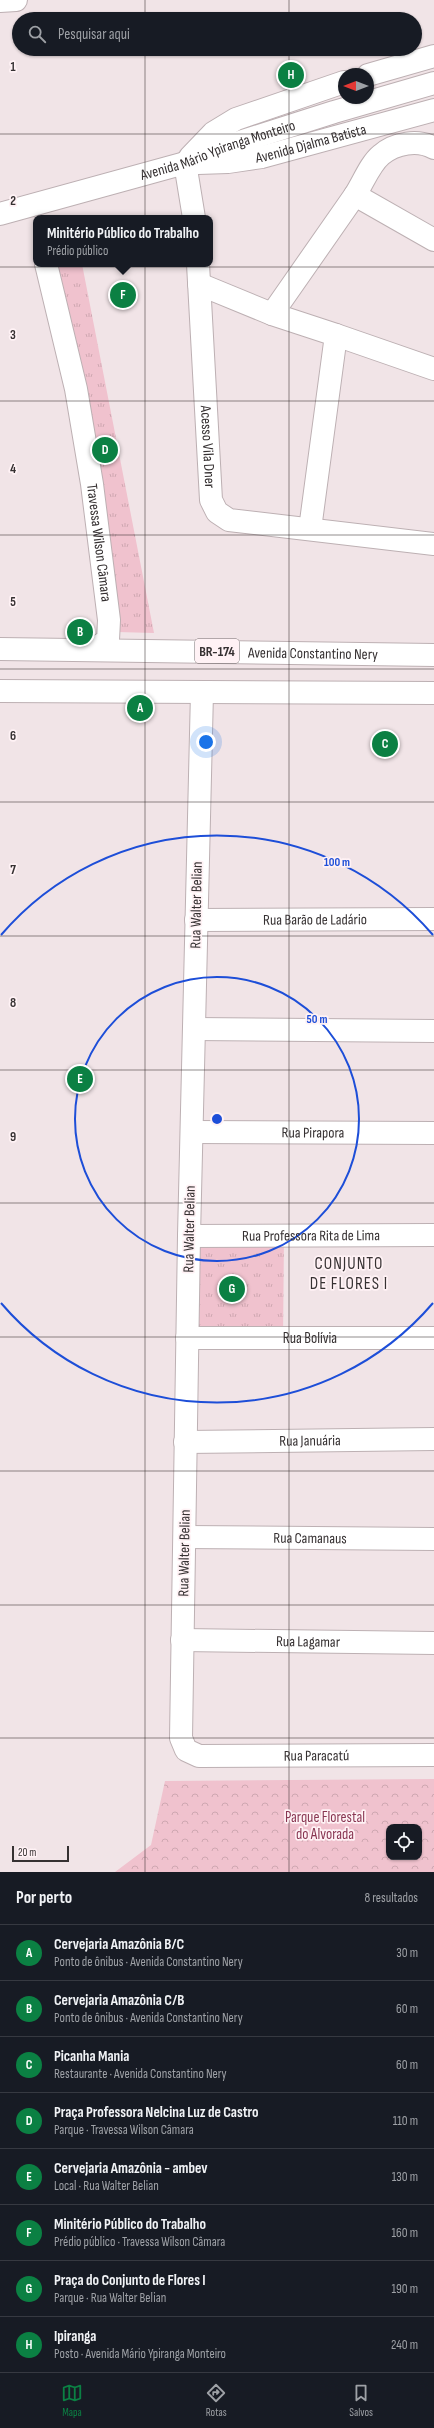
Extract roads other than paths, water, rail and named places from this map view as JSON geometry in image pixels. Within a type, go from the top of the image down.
[{"type":"main road","points":[[0,1],[16,0]]},
{"type":"main road","points":[[374,73],[434,56]]},
{"type":"main road","name":"Avenida Mário Ypiranga Monteiro","points":[[0,214],[37,210],[185,163],[224,147],[334,112],[434,83]]},
{"type":"main road","points":[[194,215],[185,163],[213,133],[236,119],[338,84]]},
{"type":"main road","name":"Avenida Djalma Batista","points":[[185,163],[228,162],[262,157],[434,110]]},
{"type":"main road","points":[[272,314],[355,195],[380,155],[391,149],[411,143],[428,145],[434,148]]},
{"type":"main road","points":[[355,195],[434,240]]},
{"type":"main road","name":"Travessa Wilson Câmara","points":[[47,267],[76,389],[94,499],[109,620],[108,640],[94,650]]},
{"type":"main road","name":"Acesso Vila Dner","points":[[198,274],[272,314],[434,369]]},
{"type":"main road","name":"Acesso Vila Dner","points":[[198,274],[211,500],[217,512],[229,520],[434,544]]},
{"type":"main road","points":[[310,529],[336,335]]},
{"type":"main road","name":"Avenida Constantino Nery","points":[[0,650],[434,655]]},
{"type":"main road","points":[[0,691],[434,693]]},
{"type":"main road","name":"Rua Walter Belian","points":[[198,1756],[186,1750],[181,1738],[189,1236],[202,692]]},
{"type":"main road","name":"Rua Barão de Ladário","points":[[196,920],[434,919]]},
{"type":"main road","points":[[194,1029],[434,1031]]},
{"type":"main road","name":"Rua Pirapora","points":[[192,1132],[434,1133]]},
{"type":"main road","name":"Rua Professora Rita de Lima","points":[[189,1236],[434,1235]]},
{"type":"main road","name":"Rua Bolívia","points":[[187,1338],[434,1338]]},
{"type":"main road","name":"Rua Januária","points":[[185,1442],[434,1439]]},
{"type":"main road","name":"Rua Camanaus","points":[[185,1537],[434,1539]]},
{"type":"main road","name":"Rua Lagamar","points":[[182,1640],[434,1643]]},
{"type":"main road","name":"Rua Paracatú","points":[[198,1756],[434,1755]]},
{"type":"place","name":"Ipiranga","points":[[291,75]]},
{"type":"place","name":"Minitério Público do Trabalho","points":[[123,295]]},
{"type":"place","name":"Praça Professora Nelcina Luz de Castro","points":[[105,450]]},
{"type":"place","name":"Cervejaria Amazônia C/B","points":[[80,632]]},
{"type":"place","name":"Cervejaria Amazônia B/C","points":[[140,708]]},
{"type":"place","name":"Picanha Mania","points":[[385,744]]},
{"type":"place","name":"Cervejaria Amazônia - ambev","points":[[80,1079]]},
{"type":"place","name":"Praça do Conjunto de Flores I","points":[[232,1289]]},
{"type":"district","name":"CONJUNTO DE FLORES I","points":[[349,1273]]},
{"type":"park label","name":"Parque Florestal do Alvorada","points":[[325,1826]]}]
